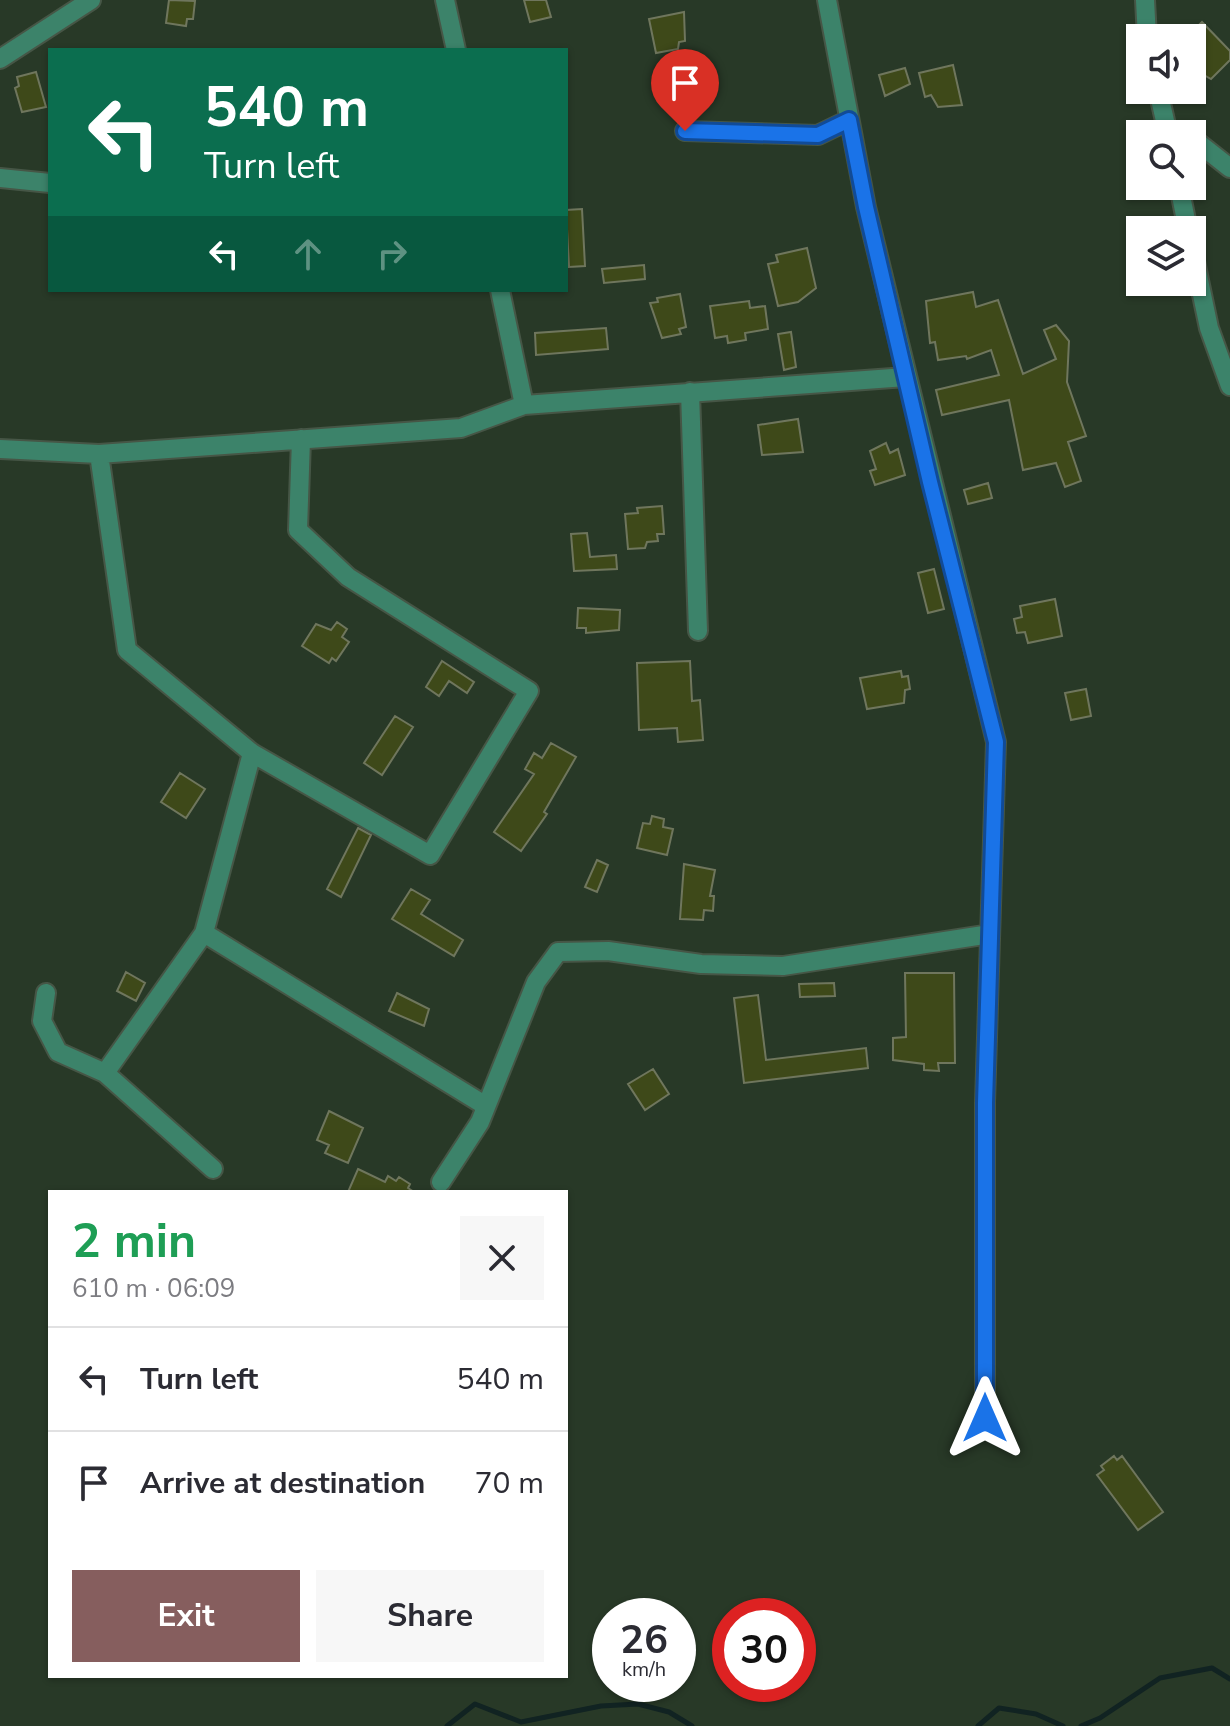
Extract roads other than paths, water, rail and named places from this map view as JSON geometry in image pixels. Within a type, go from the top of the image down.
[{"type":"street","points":[[0,59],[91,0]]},
{"type":"street","points":[[445,0],[456,48]]},
{"type":"street","points":[[827,0],[849,120],[906,377],[996,742],[985,1103],[985,1418]]},
{"type":"street","points":[[1145,0],[1146,24]]},
{"type":"street","points":[[1161,104],[1165,120]]},
{"type":"street","points":[[1164,115],[1170,120]]},
{"type":"street","points":[[685,131],[818,135],[849,120]]},
{"type":"street","points":[[1206,149],[1230,168]]},
{"type":"street","points":[[0,178],[48,183]]},
{"type":"street","points":[[500,292],[524,405]]},
{"type":"street","points":[[1202,296],[1209,328],[1230,386]]},
{"type":"street","points":[[0,449],[99,454],[461,428],[524,405],[906,377]]},
{"type":"street","points":[[690,392],[698,631]]},
{"type":"street","points":[[99,454],[127,650],[252,753],[430,855],[529,691],[348,577],[298,530],[301,439]]},
{"type":"street","points":[[105,1073],[204,933],[252,753]]},
{"type":"street","points":[[204,933],[486,1106]]},
{"type":"street","points":[[441,1182],[486,1106],[536,982],[558,952],[608,951],[701,964],[783,966],[990,934]]},
{"type":"street","points":[[46,993],[42,1021],[58,1052],[105,1073],[213,1169]]},
{"type":"waterway","points":[[1081,1726],[1100,1718],[1160,1678],[1212,1668],[1230,1679]]},
{"type":"waterway","points":[[447,1726],[475,1704],[521,1722],[601,1706],[638,1704],[669,1712],[692,1726]]},
{"type":"waterway","points":[[978,1726],[999,1708],[1036,1714],[1063,1726]]}]
